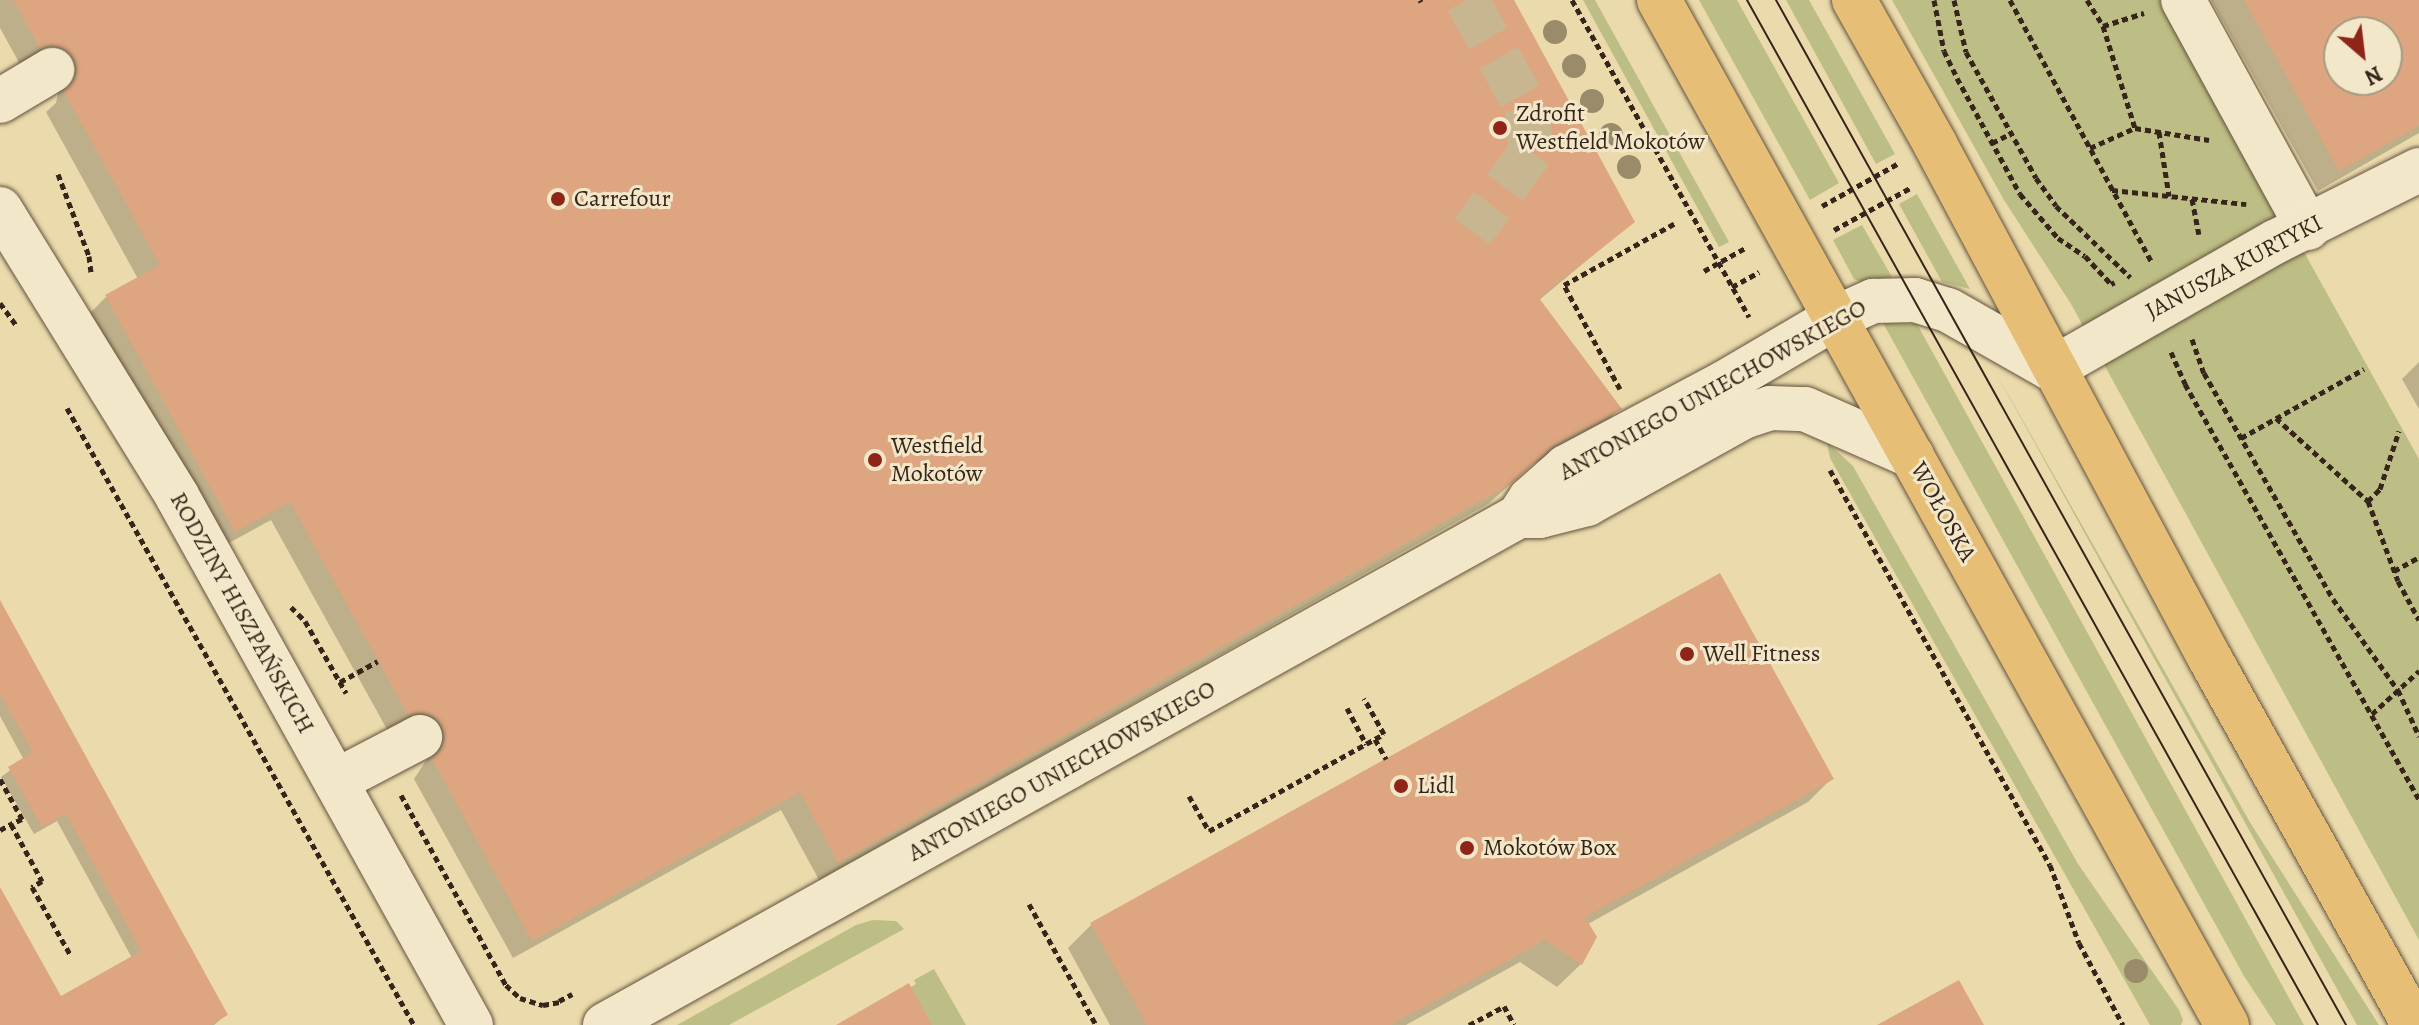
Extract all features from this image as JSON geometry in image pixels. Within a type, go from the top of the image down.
[{"type":"main road","name":"WOŁOSKA","points":[[1659,0],[2227,1025]]},
{"type":"main road","points":[[1854,0],[1941,156],[2052,369],[2414,1025]]},
{"type":"street","points":[[2167,5],[2308,228]]},
{"type":"street","points":[[1,98],[52,70]]},
{"type":"street","name":"JANUSZA KURTYKI","points":[[2052,369],[2151,287],[2308,228],[2419,170]]},
{"type":"street","name":"RODZINY HISZPAŃSKICH","points":[[0,209],[125,408],[471,1025]]},
{"type":"street","name":"ANTONIEGO UNIECHOWSKIEGO","points":[[1519,516],[1530,499],[1566,467],[1724,383],[1835,318],[1873,301],[1915,300],[1931,304],[2052,369]]},
{"type":"street","name":"ANTONIEGO UNIECHOWSKIEGO","points":[[605,1025],[1519,516],[1563,511],[1615,495],[1743,417],[1770,408],[1805,409],[1912,456]]},
{"type":"street","points":[[365,833],[363,807],[366,784],[388,772],[420,737]]},
{"type":"street","points":[[336,781],[388,772]]},
{"type":"path","points":[[1572,0],[1751,320]]},
{"type":"path","points":[[1934,0],[1944,51],[2020,194],[2058,238],[2085,256],[2111,284],[2151,287]]},
{"type":"path","points":[[1954,0],[1966,52],[2010,134],[2056,206],[2151,287],[2194,343],[2204,373],[2333,599],[2398,690],[2419,736]]},
{"type":"path","points":[[2010,0],[2112,190],[2185,384],[2419,799]]},
{"type":"path","points":[[2087,0],[2103,26],[2135,128]]},
{"type":"path","points":[[2103,26],[2167,5]]},
{"type":"path","points":[[1704,271],[1719,262],[1791,238],[1941,156],[1979,119]]},
{"type":"path","points":[[2090,148],[2135,128],[2214,140]]},
{"type":"path","points":[[2159,132],[2169,196]]},
{"type":"path","points":[[1732,287],[1791,238],[1941,156],[1992,143],[2010,134]]},
{"type":"path","points":[[2112,190],[2255,205]]},
{"type":"path","points":[[2192,199],[2200,241]]},
{"type":"path","points":[[1627,402],[1564,285],[1677,222]]},
{"type":"path","points":[[0,303],[26,338]]},
{"type":"path","points":[[2241,438],[2364,369]]},
{"type":"path","points":[[66,405],[414,1025]]},
{"type":"path","points":[[2276,418],[2368,501],[2394,571],[2419,620]]},
{"type":"path","points":[[2368,501],[2380,489],[2399,431]]},
{"type":"path","points":[[1825,460],[2050,865],[2079,943],[2123,1025]]},
{"type":"path","points":[[2394,571],[2419,557]]},
{"type":"path","points":[[340,682],[378,661]]},
{"type":"path","points":[[2372,714],[2419,671]]},
{"type":"path","points":[[1189,796],[1209,831],[1384,734],[1364,698]]},
{"type":"path","points":[[1347,708],[1366,744]]},
{"type":"path","points":[[1375,739],[1386,759]]},
{"type":"path","points":[[388,772],[506,985],[520,998],[543,1005],[559,1001],[563,1007]]},
{"type":"path","points":[[0,779],[22,819],[0,830]]},
{"type":"path","points":[[11,824],[42,881],[32,887],[71,956]]},
{"type":"path","points":[[1029,904],[1096,1025]]},
{"type":"path","points":[[512,1004],[520,998]]},
{"type":"path","points":[[1469,1025],[1504,1006],[1514,1025]]},
{"type":"green space","points":[[1583,0],[1595,0],[1729,242],[1719,247]]},
{"type":"green space","points":[[1699,0],[1737,0],[1839,183],[1810,200]]},
{"type":"green space","points":[[1786,0],[1809,0],[1895,154],[1876,164]]},
{"type":"green space","points":[[1892,0],[2164,0],[2419,459],[2419,940],[2071,304],[2004,200]]},
{"type":"green space","points":[[1917,194],[1970,289],[1942,282],[1899,204]]},
{"type":"green space","points":[[1862,225],[1892,277],[1861,282],[1854,279],[1833,240]]},
{"type":"green space","points":[[1883,323],[1917,324],[2304,1025],[2276,1025],[2244,976]]},
{"type":"green space","points":[[1991,364],[2251,824],[2379,1025],[2357,1025]]},
{"type":"green space","points":[[1827,442],[1853,466],[2078,864],[2179,1010],[2183,1020],[2181,1025],[2150,1025],[1830,458]]},
{"type":"green space","points":[[873,920],[896,921],[904,929],[729,1025],[677,1025],[856,925]]},
{"type":"green space","points":[[934,969],[966,1025],[930,1025],[911,987],[916,984],[914,980]]},
{"type":"building","name":"Westfield Mokotów","points":[[13,0],[1514,0],[1635,222],[1539,298],[1622,409],[1554,445],[1509,485],[838,863],[800,792],[532,941],[432,759],[441,751],[445,739],[442,725],[434,716],[422,712],[408,715],[290,502],[235,532],[105,295],[160,265],[64,92],[74,81],[77,69],[74,58],[63,48],[51,45],[40,48]]},
{"type":"building","points":[[2244,0],[2419,0],[2419,126],[2339,171]]},
{"type":"building","name":"Mokotów Box","points":[[1720,573],[1834,779],[1585,917],[1597,937],[1582,965],[1545,940],[1391,1025],[1147,1025],[1090,923]]},
{"type":"building","points":[[0,600],[228,1015],[210,1025],[0,1025],[0,887],[61,996],[141,951],[66,814],[42,827],[8,767],[33,752],[0,694]]},
{"type":"building","points":[[1959,980],[1984,1025],[1877,1025]]},
{"type":"building","points":[[909,983],[932,1025],[836,1025]]},
{"type":"tunnel","points":[[1467,0],[1527,109],[1531,152],[1472,232]]},
{"type":"tram line","points":[[1747,0],[2318,1025]]},
{"type":"tram line","points":[[1776,0],[2346,1025]]},
{"type":"place","name":"Zdrofit Westfield Mokotów","points":[[1500,128]]},
{"type":"place","name":"Carrefour","points":[[558,199]]},
{"type":"place","name":"Westfield Mokotów","points":[[875,460]]},
{"type":"place","name":"Well Fitness","points":[[1687,654]]},
{"type":"place","name":"Lidl","points":[[1401,786]]},
{"type":"place","name":"Mokotów Box","points":[[1467,848]]}]
